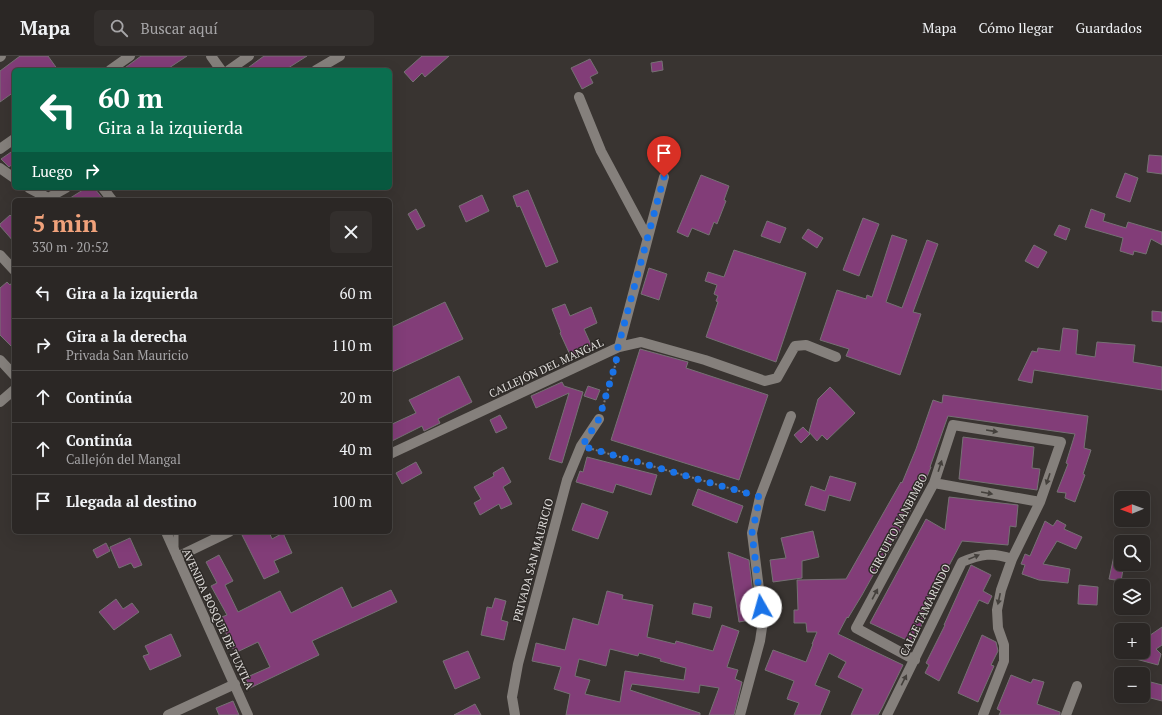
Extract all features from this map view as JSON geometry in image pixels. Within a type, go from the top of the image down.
[{"type":"street","points":[[113,68],[130,56]]},
{"type":"street","points":[[212,56],[220,68]]},
{"type":"street","points":[[232,68],[249,56]]},
{"type":"street","points":[[319,68],[340,56]]},
{"type":"street","points":[[579,97],[601,151],[647,236]]},
{"type":"street","points":[[0,149],[12,140]]},
{"type":"street","points":[[0,168],[12,177]]},
{"type":"street","name":"CALLEJÓN DEL MANGAL","points":[[392,453],[618,347],[664,177]]},
{"type":"street","points":[[33,190],[49,198]]},
{"type":"street","points":[[52,198],[63,190]]},
{"type":"street","points":[[0,255],[12,268]]},
{"type":"street","points":[[618,347],[641,342],[705,360],[765,381],[777,378],[795,346],[806,345],[836,357]]},
{"type":"street","points":[[0,360],[12,373]]},
{"type":"street","points":[[0,402],[12,392]]},
{"type":"street","points":[[740,715],[760,641],[763,622],[752,533],[760,497],[791,416]]},
{"type":"street","name":"PRIVADA SAN MAURICIO","points":[[515,715],[512,697],[518,664],[567,480],[582,446],[599,419]]},
{"type":"street","name":"CIRCUITO NANBIMBO","points":[[914,660],[856,628],[934,484],[953,425],[1061,442],[1040,502],[1012,559],[1001,590],[996,610],[998,628],[1004,645],[1004,661],[983,715]]},
{"type":"street","points":[[934,484],[1040,502]]},
{"type":"street","name":"AVENIDA BOSQUE DE TUXTLA","points":[[167,534],[248,715]]},
{"type":"street","points":[[177,557],[225,534]]},
{"type":"street","name":"CALLE TAMARINDO","points":[[887,715],[962,562],[980,554],[1003,556],[1012,559]]},
{"type":"street","points":[[168,715],[235,684]]},
{"type":"street","points":[[1066,715],[1077,686]]},
{"type":"lane","points":[[176,534],[177,557]]},
{"type":"path","points":[[599,419],[616,362],[618,347]]},
{"type":"path","points":[[582,446],[760,497]]},
{"type":"building","points":[[20,56],[48,56],[57,68],[12,68],[12,93],[0,102],[0,71]]},
{"type":"building","points":[[141,56],[187,56],[169,68],[125,68]]},
{"type":"building","points":[[264,56],[307,56],[288,68],[248,68]]},
{"type":"building","points":[[422,56],[449,56],[425,77],[422,73],[413,82],[404,72]]},
{"type":"building","points":[[590,59],[598,73],[590,77],[593,83],[582,89],[571,68]]},
{"type":"building","points":[[662,61],[663,70],[652,72],[651,63]]},
{"type":"building","points":[[12,151],[12,165],[9,167],[1,159]]},
{"type":"building","points":[[1149,155],[1162,156],[1162,174],[1147,172]]},
{"type":"building","points":[[1125,173],[1138,178],[1130,202],[1116,197]]},
{"type":"building","points":[[701,175],[729,186],[724,200],[726,201],[717,224],[714,222],[709,235],[692,228],[688,237],[677,232]]},
{"type":"building","points":[[83,190],[96,190],[102,198],[70,198]]},
{"type":"building","points":[[528,190],[558,262],[546,267],[520,206],[517,207],[513,196]]},
{"type":"building","points":[[482,195],[489,211],[466,222],[459,206]]},
{"type":"building","points":[[416,209],[425,226],[417,230],[408,214]]},
{"type":"building","points":[[1091,209],[1105,214],[1103,221],[1126,228],[1128,222],[1162,232],[1162,245],[1151,239],[1146,254],[1134,251],[1133,255],[1120,251],[1123,238],[1085,227]]},
{"type":"building","points":[[10,215],[12,217],[12,240],[0,226],[0,224]]},
{"type":"building","points":[[863,218],[879,224],[859,276],[843,270]]},
{"type":"building","points":[[767,221],[786,228],[780,243],[761,236]]},
{"type":"building","points":[[1059,225],[1070,229],[1066,240],[1054,235]]},
{"type":"building","points":[[808,229],[823,238],[817,248],[802,238]]},
{"type":"building","points":[[892,235],[907,240],[886,302],[902,308],[927,240],[938,244],[913,312],[921,314],[900,375],[846,356],[849,349],[820,340],[837,290],[866,299],[867,295],[872,297]]},
{"type":"building","points":[[1034,245],[1047,252],[1038,268],[1025,261]]},
{"type":"building","points":[[734,250],[806,273],[776,362],[706,337],[718,302],[716,301],[718,296],[714,294],[717,285],[705,281],[708,272],[724,277]]},
{"type":"building","points":[[649,268],[667,274],[659,300],[641,294]]},
{"type":"building","points":[[7,282],[10,285],[12,282],[12,347],[0,335],[0,288]]},
{"type":"building","points":[[445,302],[463,339],[392,372],[392,327]]},
{"type":"building","points":[[565,304],[570,316],[591,307],[597,323],[584,329],[593,349],[572,359],[560,333],[561,332],[552,309]]},
{"type":"building","points":[[1152,311],[1162,312],[1162,322],[1152,321]]},
{"type":"building","points":[[1063,328],[1078,330],[1076,354],[1095,357],[1097,342],[1135,345],[1133,362],[1162,367],[1162,390],[1034,370],[1032,383],[1018,380],[1032,351],[1037,352],[1038,348],[1060,351]]},
{"type":"building","points":[[640,349],[688,362],[686,368],[768,395],[739,480],[611,440]]},
{"type":"building","points":[[459,376],[472,402],[438,419],[440,423],[424,431],[422,426],[392,441],[392,424],[416,413],[409,400]]},
{"type":"building","points":[[562,382],[564,386],[583,392],[562,463],[549,459],[569,393],[536,408],[531,396]]},
{"type":"building","points":[[588,386],[600,390],[596,400],[584,396]]},
{"type":"building","points":[[830,387],[855,413],[827,440],[822,435],[817,441],[809,432],[818,399]]},
{"type":"building","points":[[943,395],[1088,416],[1084,448],[1091,450],[1083,474],[1085,475],[1075,502],[1065,498],[1066,493],[1057,492],[1068,464],[1066,463],[1075,434],[948,416],[922,489],[888,553],[886,552],[838,634],[903,665],[882,708],[878,715],[851,715],[863,689],[838,677],[846,662],[829,653],[815,685],[830,691],[820,715],[794,715],[799,703],[787,699],[794,681],[765,670],[773,650],[806,662],[813,644],[817,632],[807,632],[806,623],[794,623],[794,610],[798,610],[797,580],[846,579],[901,482],[902,483],[916,449],[933,400],[942,403]]},
{"type":"building","points":[[500,415],[507,428],[496,433],[490,420]]},
{"type":"building","points":[[803,427],[810,434],[801,443],[794,435]]},
{"type":"building","points":[[963,437],[1034,447],[1032,468],[1040,469],[1037,490],[959,479]]},
{"type":"building","points":[[587,457],[657,475],[651,495],[616,484],[613,493],[576,482],[580,471],[583,472]]},
{"type":"building","points":[[416,462],[422,473],[402,484],[396,473]]},
{"type":"building","points":[[503,467],[511,482],[503,487],[512,504],[501,509],[499,504],[480,515],[474,503],[481,499],[474,487],[494,476],[493,473]]},
{"type":"building","points":[[830,476],[856,483],[850,501],[829,495],[825,511],[805,505],[811,486],[825,491]]},
{"type":"building","points":[[698,489],[743,506],[737,523],[692,505]]},
{"type":"building","points":[[949,497],[1018,505],[1016,527],[1010,526],[1008,545],[962,541],[942,579],[943,580],[913,643],[870,623],[926,519],[945,530]]},
{"type":"building","points":[[582,503],[608,512],[598,539],[572,530]]},
{"type":"building","points":[[1057,520],[1066,525],[1064,529],[1082,537],[1076,549],[1057,541],[1043,564],[1070,569],[1068,583],[1039,580],[1022,574],[1025,565],[1021,564],[1025,554],[1030,556],[1045,521],[1053,526]]},
{"type":"building","points":[[813,531],[819,557],[802,561],[802,578],[773,582],[770,560],[786,558],[781,538]]},
{"type":"building","points":[[270,534],[272,539],[283,534],[292,553],[274,561],[279,572],[264,579],[242,535]]},
{"type":"building","points":[[130,538],[142,565],[134,568],[131,563],[119,568],[110,547]]},
{"type":"building","points":[[106,543],[110,551],[97,558],[93,550]]},
{"type":"building","points":[[728,552],[749,560],[756,619],[739,622]]},
{"type":"building","points":[[219,555],[233,581],[225,585],[238,612],[280,591],[291,613],[342,587],[352,608],[391,590],[397,602],[312,641],[319,655],[250,688],[245,678],[270,667],[258,642],[235,653],[219,618],[227,615],[211,586],[217,583],[206,562]]},
{"type":"building","points":[[1114,556],[1114,571],[1123,571],[1121,579],[1109,579]]},
{"type":"building","points":[[971,565],[991,575],[983,591],[992,596],[988,604],[979,600],[939,681],[925,673],[929,665],[926,663],[945,625]]},
{"type":"building","points":[[1079,585],[1098,587],[1097,605],[1078,604]]},
{"type":"building","points":[[607,591],[623,595],[622,599],[653,605],[647,637],[675,644],[676,641],[713,651],[722,625],[739,631],[727,667],[738,670],[735,679],[742,682],[734,715],[709,715],[719,688],[700,685],[699,693],[632,684],[630,690],[700,713],[700,715],[566,715],[570,694],[554,689],[561,667],[532,661],[536,643],[565,650],[573,618],[598,625]],"holes":[[[610,649],[638,656],[639,653],[661,659],[660,661],[686,668],[684,680],[625,671],[620,702],[585,694],[590,680],[575,676],[579,659],[606,666]]]},
{"type":"building","points":[[495,598],[506,601],[501,620],[508,622],[504,640],[481,635],[487,607],[492,608]]},
{"type":"building","points":[[116,599],[123,609],[132,603],[139,612],[114,630],[99,612]]},
{"type":"building","points":[[694,603],[712,607],[710,618],[692,614]]},
{"type":"building","points":[[1162,627],[1162,645],[1156,649],[1161,654],[1158,665],[1136,659],[1150,659],[1150,635]]},
{"type":"building","points":[[171,634],[181,656],[150,670],[143,656],[149,654],[145,646]]},
{"type":"building","points":[[982,635],[996,642],[998,651],[991,665],[994,666],[978,702],[958,693]]},
{"type":"building","points":[[468,651],[480,678],[455,689],[443,661]]},
{"type":"building","points":[[1011,675],[1031,683],[1033,679],[1044,682],[1037,704],[1060,712],[1060,715],[999,715],[1001,711],[997,709]]},
{"type":"building","points":[[1150,682],[1162,685],[1162,701],[1150,698]]},
{"type":"building","points":[[233,701],[239,715],[219,715],[216,708]]},
{"type":"building","points":[[475,704],[481,715],[454,715]]},
{"type":"route","points":[[664,177],[618,347],[616,362],[599,419],[582,446],[760,497],[752,533],[761,607]]}]
